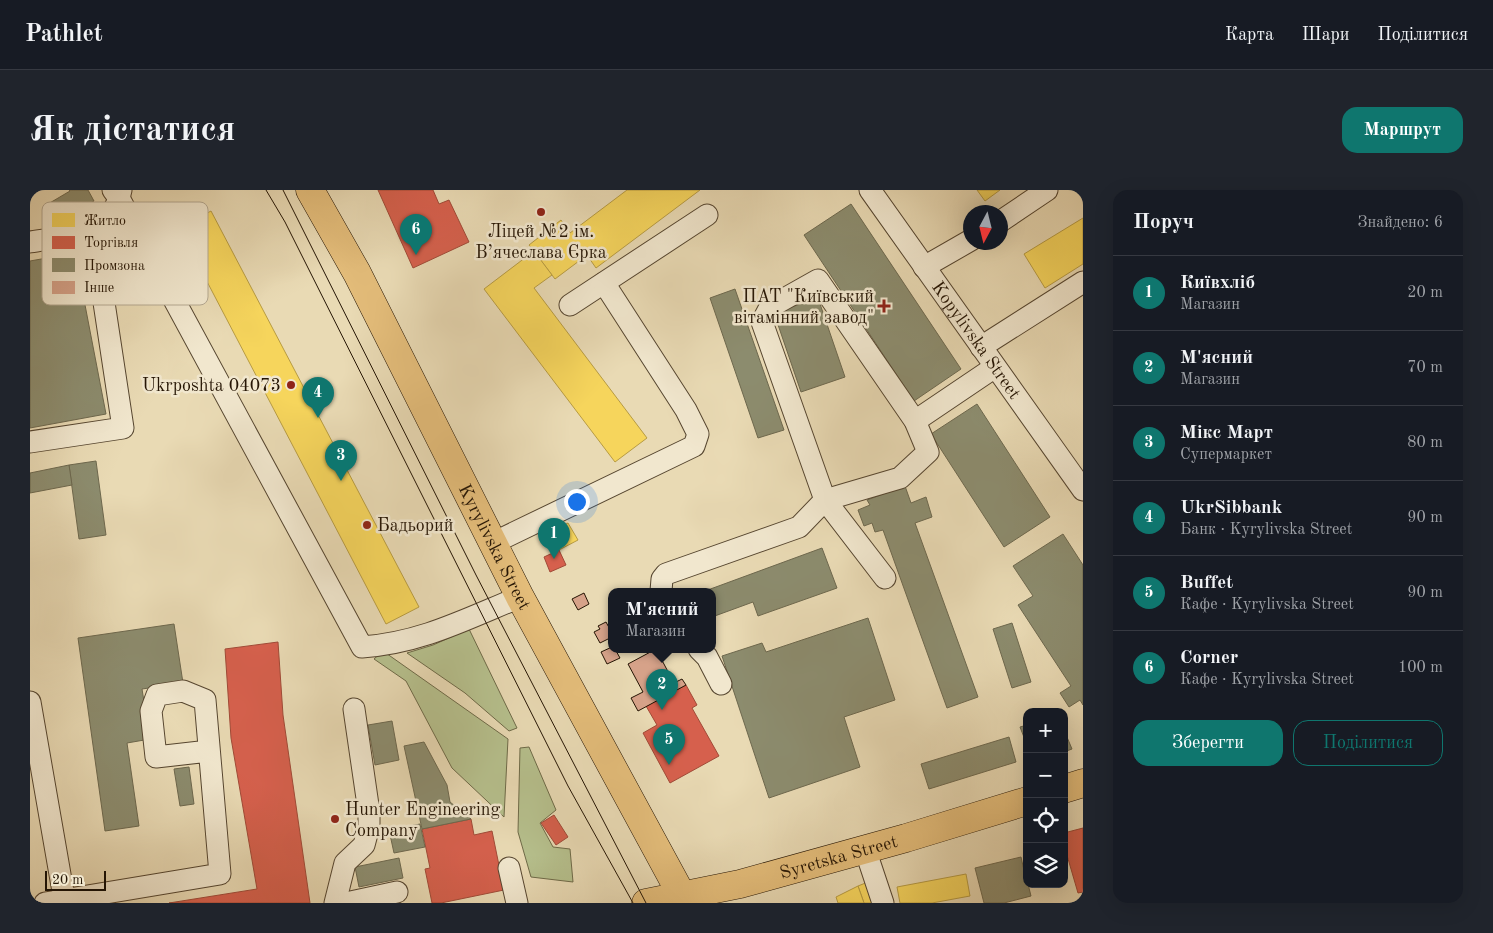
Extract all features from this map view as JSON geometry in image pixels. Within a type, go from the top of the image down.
[{"type":"main road","name":"Kyrylivska Street","points":[[310,190],[358,273],[520,597],[684,899]]},
{"type":"main road","points":[[1068,788],[1083,784]]},
{"type":"main road","name":"Syretska Street","points":[[646,903],[684,899],[865,849],[1023,802]]},
{"type":"street","name":"Kopylivska Street","points":[[870,190],[1083,490]]},
{"type":"street","points":[[1008,215],[1047,190]]},
{"type":"street","points":[[570,304],[707,215]]},
{"type":"street","points":[[924,267],[963,244]]},
{"type":"street","points":[[661,588],[662,579],[666,574],[799,527],[825,500],[900,478],[928,452],[915,421],[818,280],[770,307],[762,322],[825,500],[884,578]]},
{"type":"street","points":[[981,347],[1083,282]]},
{"type":"street","points":[[493,543],[694,446],[698,434],[686,410],[604,283]]},
{"type":"street","points":[[30,442],[123,428],[104,305]]},
{"type":"street","points":[[177,305],[362,647],[382,646],[431,634],[520,597]]},
{"type":"street","points":[[915,421],[995,367]]},
{"type":"street","points":[[703,653],[721,684]]},
{"type":"street","points":[[30,702],[58,902],[220,874],[209,751]]},
{"type":"street","points":[[335,903],[345,863],[364,845],[368,826],[369,812],[354,709]]},
{"type":"street","points":[[865,849],[883,903]]},
{"type":"street","points":[[509,868],[517,903]]},
{"type":"street","points":[[346,903],[397,892]]},
{"type":"green space","points":[[469,629],[517,728],[509,731],[465,693],[407,653],[433,645]]},
{"type":"green space","points":[[383,651],[508,739],[504,817],[452,768],[406,681],[374,659]]},
{"type":"green space","points":[[529,747],[556,810],[540,823],[553,847],[570,849],[573,882],[531,877],[518,832],[520,748]]},
{"type":"building: Житло","points":[[627,190],[700,190],[596,268],[587,255],[555,279],[529,245],[561,220],[570,233]]},
{"type":"building: Житло","points":[[977,190],[1000,190],[985,201]]},
{"type":"building: Житло","points":[[211,211],[419,607],[386,624],[208,283],[208,213]]},
{"type":"building: Житло","points":[[1083,218],[1083,264],[1045,288],[1024,254]]},
{"type":"building: Житло","points":[[534,251],[552,275],[534,288],[647,438],[615,462],[484,289]]},
{"type":"building: Житло","points":[[568,523],[578,540],[559,550],[549,532]]},
{"type":"building: Житло","points":[[966,874],[970,896],[932,903],[900,903],[897,887]]},
{"type":"building: Житло","points":[[868,882],[875,903],[864,903],[858,886]]},
{"type":"building: Житло","points":[[858,886],[864,903],[838,903],[836,897]]},
{"type":"building: Торгівля","points":[[378,190],[433,190],[439,204],[449,200],[469,242],[413,268]]},
{"type":"building: Торгівля","points":[[559,550],[566,565],[550,572],[544,557]]},
{"type":"building: Торгівля","points":[[278,642],[283,715],[310,903],[169,903],[257,889],[231,738],[225,649]]},
{"type":"building: Торгівля","points":[[686,685],[697,705],[692,708],[719,756],[670,783],[643,733],[657,725],[646,706]]},
{"type":"building: Торгівля","points":[[554,815],[568,837],[556,845],[541,823]]},
{"type":"building: Торгівля","points":[[471,819],[474,835],[492,831],[504,890],[441,903],[432,903],[425,869],[430,868],[422,829]]},
{"type":"building: Торгівля","points":[[1083,828],[1083,892],[1078,893],[1068,859],[1068,832]]},
{"type":"building: Промзона","points":[[88,190],[94,201],[51,202],[70,191]]},
{"type":"building: Промзона","points":[[851,204],[961,369],[914,401],[804,235]]},
{"type":"building: Промзона","points":[[42,259],[42,305],[85,305],[106,414],[30,428],[30,261]]},
{"type":"building: Промзона","points":[[735,289],[784,430],[758,438],[710,298]]},
{"type":"building: Промзона","points":[[818,298],[845,377],[801,392],[774,313]]},
{"type":"building: Промзона","points":[[977,404],[1050,517],[1004,547],[931,434]]},
{"type":"building: Промзона","points":[[96,461],[106,535],[79,539],[69,465]]},
{"type":"building: Промзона","points":[[69,465],[72,485],[30,493],[30,473]]},
{"type":"building: Промзона","points":[[905,486],[911,503],[926,497],[932,517],[915,523],[978,697],[947,708],[883,530],[875,532],[872,523],[864,526],[858,510],[870,505],[867,500]]},
{"type":"building: Промзона","points":[[1063,534],[1083,565],[1083,705],[1080,700],[1069,707],[1060,693],[1071,686],[1018,605],[1033,596],[1013,566]]},
{"type":"building: Промзона","points":[[822,548],[837,588],[758,616],[753,602],[716,616],[716,588],[713,588]]},
{"type":"building: Промзона","points":[[868,618],[895,700],[844,717],[860,767],[769,798],[722,656],[762,643],[766,652]]},
{"type":"building: Промзона","points":[[1012,623],[1031,682],[1012,688],[993,629]]},
{"type":"building: Промзона","points":[[174,624],[183,683],[142,689],[150,739],[127,743],[139,826],[105,831],[78,638]]},
{"type":"building: Промзона","points":[[392,721],[399,760],[375,765],[368,725]]},
{"type":"building: Промзона","points":[[1009,737],[1016,762],[929,789],[921,764]]},
{"type":"building: Промзона","points":[[1068,740],[1072,749],[1068,750]]},
{"type":"building: Промзона","points":[[424,742],[447,785],[450,802],[471,819],[422,829],[404,746]]},
{"type":"building: Промзона","points":[[189,767],[194,804],[180,806],[174,769]]},
{"type":"building: Промзона","points":[[420,824],[425,847],[394,853],[389,830]]},
{"type":"building: Промзона","points":[[1021,857],[1023,888],[1029,888],[1031,896],[1004,903],[984,903],[975,868]]},
{"type":"building: Промзона","points":[[399,858],[403,878],[359,887],[355,867]]},
{"type":"building: Інше","points":[[584,593],[589,604],[578,610],[572,599]]},
{"type":"building: Інше","points":[[606,622],[608,626],[608,639],[600,643],[594,632],[600,629],[598,626]]},
{"type":"building: Інше","points":[[608,649],[608,653],[617,653],[620,658],[607,664],[601,652]]},
{"type":"building: Інше","points":[[649,653],[658,653],[674,683],[682,679],[686,685],[638,711],[631,698],[643,692],[628,664]]},
{"type":"tram line","points":[[266,190],[285,222],[568,786],[633,903]]},
{"type":"tram line","points":[[283,190],[476,575],[646,903]]},
{"type":"place","name":"Ліцей №2 ім. В’ячеслава Єрка","points":[[541,212]]},
{"type":"place","name":"Corner","points":[[416,255]]},
{"type":"place","name":"ПАТ \"Київський вітамінний завод\"","points":[[884,306]]},
{"type":"place","name":"Ukrposhta 04073","points":[[291,385]]},
{"type":"place","name":"UkrSibbank","points":[[318,418]]},
{"type":"place","name":"Мікс Март","points":[[341,481]]},
{"type":"place","name":"Бадьорий","points":[[367,525]]},
{"type":"place","name":"Київхліб","points":[[554,559]]},
{"type":"place","name":"М'ясний","points":[[662,710]]},
{"type":"place","name":"Buffet","points":[[669,765]]},
{"type":"place","name":"Hunter Engineering Company","points":[[335,819]]}]
